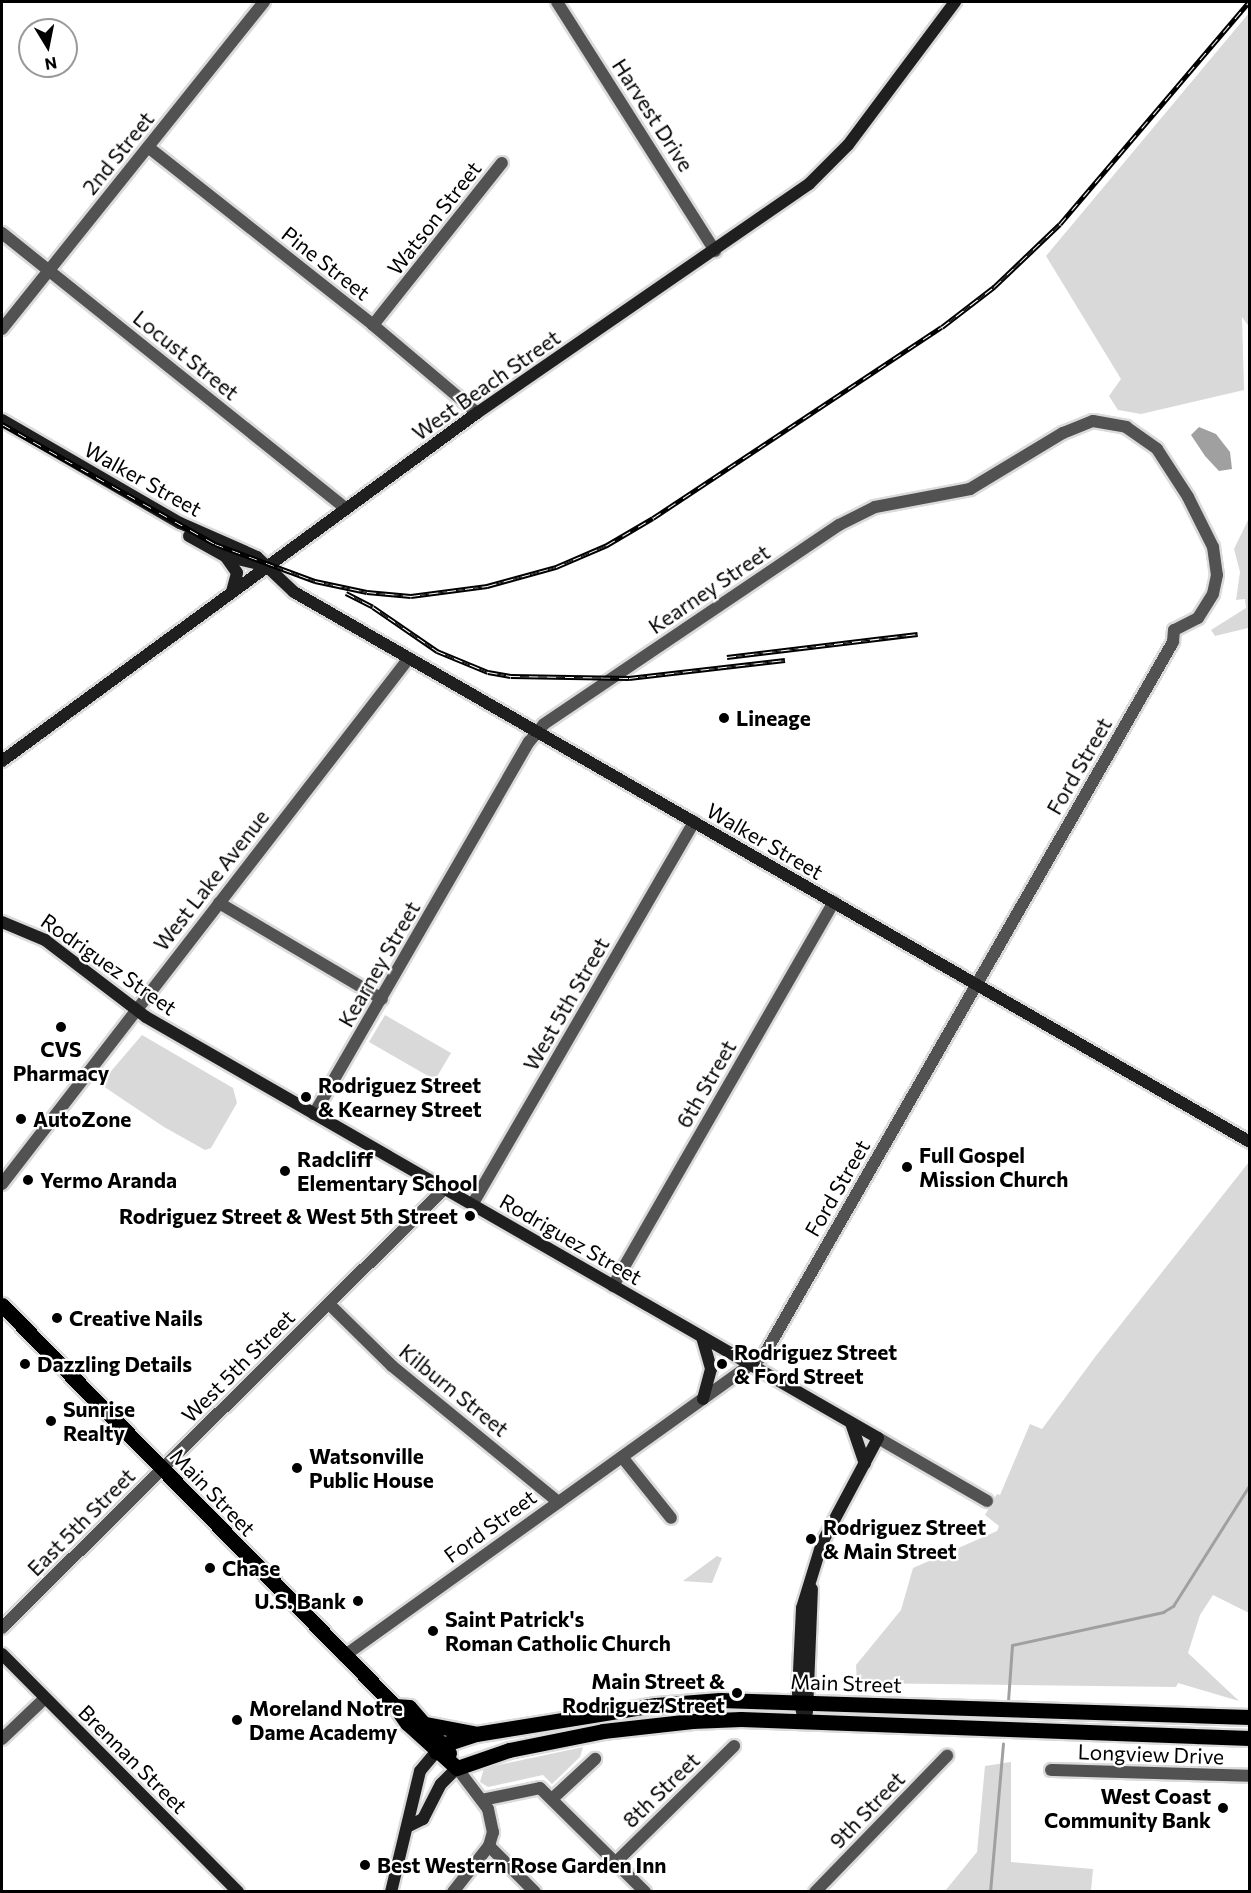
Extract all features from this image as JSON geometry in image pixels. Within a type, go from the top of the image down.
[{"type":"main road","name":"West Beach Street","points":[[2,762],[345,508],[715,250],[827,167],[955,2]]},
{"type":"main road","name":"Walker Street","points":[[2,420],[180,523],[268,566],[294,592],[1250,1142]]},
{"type":"main road","name":"Walker Street","points":[[2,429],[225,556],[268,566]]},
{"type":"main road","points":[[225,556],[237,573],[230,594]]},
{"type":"main road","name":"Rodriguez Street","points":[[2,922],[45,940],[136,1011],[443,1190],[878,1438]]},
{"type":"main road","name":"Main Street","points":[[2,1305],[344,1656],[440,1748],[457,1768],[509,1750],[646,1725],[741,1719],[1250,1738]]},
{"type":"main road","points":[[702,1337],[711,1370],[703,1399]]},
{"type":"main road","points":[[850,1421],[865,1464]]},
{"type":"main road","points":[[804,1722],[799,1630],[811,1581],[822,1543],[878,1438]]},
{"type":"main road","name":"Brennan Street","points":[[2,1654],[238,1892]]},
{"type":"main road","name":"Main Street","points":[[440,1748],[476,1734],[656,1705],[720,1701],[1250,1717]]},
{"type":"main road","name":"Main Street","points":[[395,1706],[409,1707],[426,1724],[440,1748]]},
{"type":"main road","points":[[426,1724],[476,1734]]},
{"type":"main road","points":[[390,1892],[407,1827],[406,1816],[420,1771],[440,1748]]},
{"type":"main road","points":[[407,1827],[423,1820],[441,1784],[457,1768]]},
{"type":"street","name":"2nd Street","points":[[2,329],[264,2]]},
{"type":"street","name":"Harvest Drive","points":[[557,2],[715,250]]},
{"type":"street","name":"Pine Street","points":[[148,147],[373,325],[477,414]]},
{"type":"street","name":"Watson Street","points":[[373,325],[502,163]]},
{"type":"street","name":"Locust Street","points":[[2,233],[345,508]]},
{"type":"street","name":"Kearney Street","points":[[314,1114],[535,732],[609,678],[839,525],[884,504],[970,489],[1063,433],[1094,421],[1117,423],[1134,430],[1151,442],[1166,460],[1204,527],[1216,557],[1217,575],[1209,603]]},
{"type":"street","name":"Ford Street","points":[[344,1656],[764,1354],[1173,642],[1174,630],[1190,625],[1209,603]]},
{"type":"street","name":"West Lake Avenue","points":[[2,1184],[409,658]]},
{"type":"street","name":"West 5th Street","points":[[472,1205],[694,822]]},
{"type":"street","name":"6th Street","points":[[613,1286],[834,902]]},
{"type":"street","points":[[219,903],[382,999]]},
{"type":"street","name":"West 5th Street","points":[[162,1469],[443,1190]]},
{"type":"street","name":"Kilburn Street","points":[[329,1304],[392,1366],[558,1502]]},
{"type":"street","name":"Rodriguez Street","points":[[878,1438],[987,1501]]},
{"type":"street","points":[[622,1457],[671,1518]]},
{"type":"street","name":"East 5th Street","points":[[2,1628],[162,1469]]},
{"type":"street","points":[[2,1739],[45,1698]]},
{"type":"street","name":"8th Street","points":[[615,1863],[734,1746]]},
{"type":"street","name":"9th Street","points":[[815,1892],[947,1756]]},
{"type":"street","points":[[552,1799],[595,1759]]},
{"type":"street","points":[[453,1892],[489,1846],[493,1825],[482,1800],[457,1768]]},
{"type":"street","name":"Longview Drive","points":[[1051,1770],[1250,1776]]},
{"type":"street","points":[[482,1800],[540,1788],[645,1892]]},
{"type":"street","points":[[489,1846],[535,1892]]},
{"type":"shaded area","points":[[1249,13],[1250,328],[1242,317],[1244,390],[1141,414],[1118,410],[1109,396],[1121,379],[1046,256]]},
{"type":"shaded area","points":[[1199,427],[1216,434],[1230,452],[1232,469],[1219,471],[1205,456],[1191,435]]},
{"type":"shaded area","points":[[1249,518],[1249,638],[1248,628],[1215,636],[1211,630],[1246,608],[1245,599],[1236,600],[1240,572],[1234,549]]},
{"type":"shaded area","points":[[385,1015],[451,1053],[435,1080],[369,1042]]},
{"type":"shaded area","points":[[142,1035],[233,1088],[237,1103],[211,1148],[205,1150],[164,1127],[100,1084]]},
{"type":"shaded area","points":[[1249,1162],[1249,1613],[1213,1595],[1200,1615],[1188,1653],[1239,1701],[1178,1683],[1176,1687],[857,1683],[856,1665],[901,1610],[913,1568],[997,1531],[999,1526],[985,1515],[997,1494],[1000,1495],[1030,1424],[1042,1429],[1095,1357]]},
{"type":"shaded area","points":[[717,1556],[722,1558],[712,1583],[683,1581]]},
{"type":"shaded area","points":[[583,1747],[580,1757],[552,1784],[543,1775],[488,1787],[480,1782],[484,1768]]},
{"type":"shaded area","points":[[1011,1762],[1011,1862],[1093,1869],[1091,1891],[945,1891],[977,1852],[985,1766]]},
{"type":"waterway","points":[[1008,1701],[1012,1645],[1163,1612],[1173,1606],[1250,1484]]},
{"type":"waterway","points":[[990,1892],[1003,1744]]},
{"type":"railway","points":[[2,424],[215,544],[315,581],[367,592],[411,596],[487,586],[556,567],[607,545],[653,518],[942,327],[994,287],[1060,224],[1249,2]]},
{"type":"railway","points":[[346,593],[373,607],[437,651],[488,672],[511,676],[629,678],[785,660]]},
{"type":"railway","points":[[727,657],[918,634]]},
{"type":"place","name":"Lineage","points":[[724,718]]},
{"type":"place","name":"CVS Pharmacy","points":[[61,1027]]},
{"type":"place","name":"Rodriguez Street & Kearney Street","points":[[306,1097]]},
{"type":"place","name":"AutoZone","points":[[21,1119]]},
{"type":"place","name":"Full Gospel Mission Church","points":[[907,1167]]},
{"type":"place","name":"Radcliff Elementary School","points":[[285,1171]]},
{"type":"place","name":"Yermo Aranda","points":[[28,1180]]},
{"type":"place","name":"Rodriguez Street & West 5th Street","points":[[470,1216]]},
{"type":"place","name":"Creative Nails","points":[[57,1318]]},
{"type":"place","name":"Dazzling Details","points":[[25,1364]]},
{"type":"place","name":"Rodriguez Street & Ford Street","points":[[722,1364]]},
{"type":"place","name":"Sunrise Realty","points":[[51,1421]]},
{"type":"place","name":"Watsonville Public House","points":[[297,1468]]},
{"type":"place","name":"Rodriguez Street & Main Street","points":[[811,1539]]},
{"type":"place","name":"Chase","points":[[210,1568]]},
{"type":"place","name":"U.S. Bank","points":[[358,1601]]},
{"type":"place","name":"Saint Patrick's Roman Catholic Church","points":[[433,1631]]},
{"type":"place","name":"Main Street & Rodriguez Street","points":[[737,1693]]},
{"type":"place","name":"Moreland Notre Dame Academy","points":[[237,1720]]},
{"type":"place","name":"West Coast Community Bank","points":[[1223,1808]]},
{"type":"place","name":"Best Western Rose Garden Inn","points":[[365,1865]]}]
